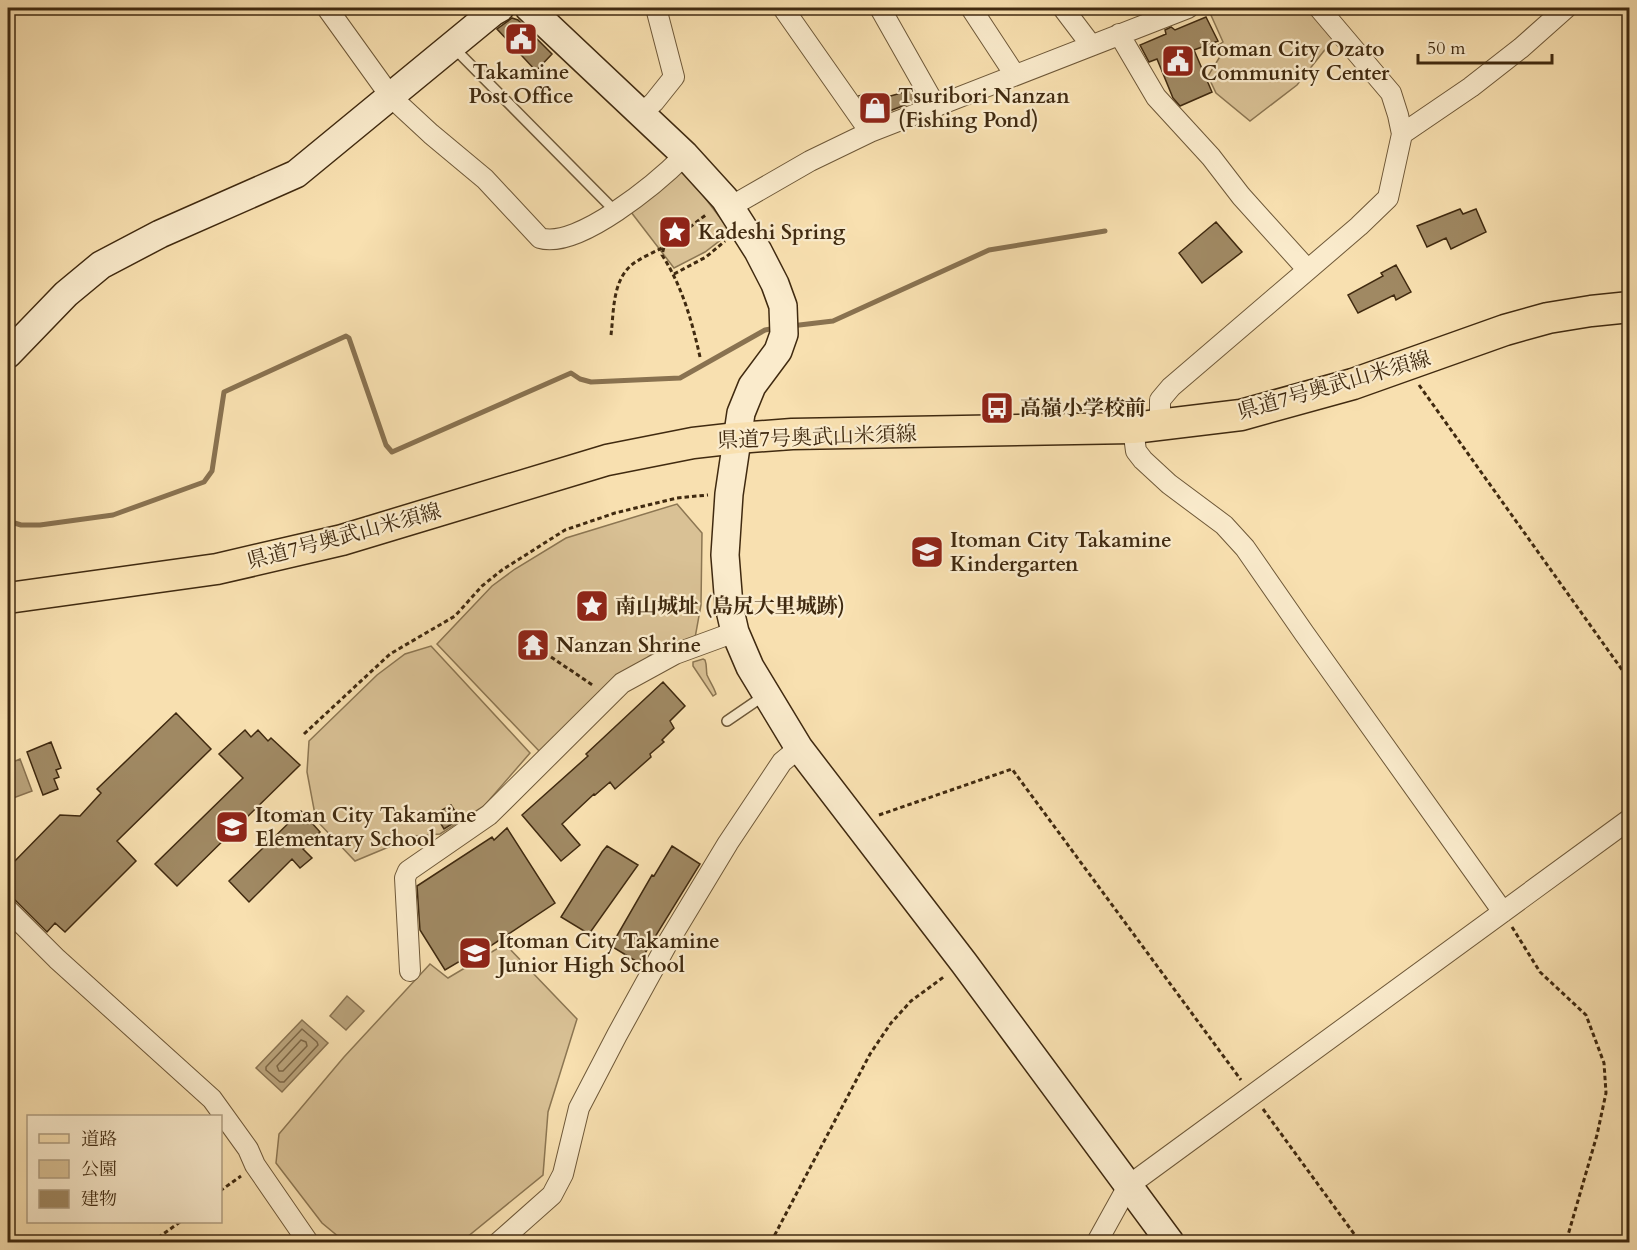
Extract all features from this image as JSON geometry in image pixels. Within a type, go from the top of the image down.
[{"type":"main road","name":"県道7号奥武山米須線","points":[[8,598],[186,575],[292,553],[606,460],[679,446],[737,438],[792,434],[1147,427],[1252,412],[1406,367],[1504,330],[1548,318],[1629,307]]},
{"type":"street","points":[[327,8],[391,97],[485,179],[540,238],[557,239],[616,212],[665,174],[685,155]]},
{"type":"street","points":[[8,354],[66,294],[101,265],[160,234],[282,183],[297,174],[500,8]]},
{"type":"street","points":[[529,8],[685,155],[733,211],[758,251],[775,284],[783,306],[784,334],[778,351],[752,386],[741,413],[729,494],[725,555],[729,606],[735,632],[750,667],[799,748],[964,963],[1170,1242]]},
{"type":"street","points":[[642,113],[674,77],[656,8]]},
{"type":"street","points":[[783,8],[870,132]]},
{"type":"street","points":[[880,8],[936,107]]},
{"type":"street","points":[[970,8],[1014,75]]},
{"type":"street","points":[[1063,8],[1091,45]]},
{"type":"street","points":[[1318,8],[1391,93],[1401,134],[1388,198],[1359,226],[1171,387],[1160,400],[1136,451],[1169,484],[1224,525],[1245,548],[1503,912]]},
{"type":"street","points":[[1401,134],[1471,87],[1521,48],[1566,8]]},
{"type":"street","points":[[733,211],[810,161],[870,132],[1178,9]]},
{"type":"street","points":[[1119,34],[1156,97],[1307,269]]},
{"type":"street","points":[[410,970],[405,878],[408,871],[489,815],[622,683],[675,654],[735,632]]},
{"type":"street","points":[[499,1242],[552,1194],[563,1174],[579,1108],[645,984],[728,843],[782,762],[799,748]]},
{"type":"street","points":[[1097,1242],[1128,1186],[1629,819]]},
{"type":"street","points":[[8,910],[57,959],[212,1099],[248,1149],[255,1165],[308,1242]]},
{"type":"lane","points":[[452,46],[616,212]]},
{"type":"lane","points":[[727,721],[767,694]]},
{"type":"path","points":[[611,334],[616,292],[631,265],[733,211]]},
{"type":"path","points":[[674,274],[706,257],[733,211]]},
{"type":"path","points":[[664,247],[663,255],[674,274],[690,316],[700,357]]},
{"type":"path","points":[[1406,367],[1629,681]]},
{"type":"path","points":[[304,734],[390,654],[454,616],[489,581],[565,530],[615,513],[677,498],[716,494]]},
{"type":"path","points":[[551,657],[591,684]]},
{"type":"path","points":[[857,823],[1012,769],[1360,1242]]},
{"type":"path","points":[[1503,912],[1540,972],[1586,1015],[1604,1063],[1606,1093],[1600,1125],[1566,1242]]},
{"type":"path","points":[[771,1242],[870,1054],[891,1023],[911,1001],[964,963]]},
{"type":"path","points":[[222,1190],[255,1165]]},
{"type":"path","points":[[152,1242],[177,1223]]},
{"type":"green space","points":[[1217,8],[1309,8],[1335,37],[1297,85],[1250,121],[1216,93],[1208,76],[1221,55],[1217,46],[1223,42],[1210,13]]},
{"type":"green space","points":[[681,171],[686,173],[731,232],[705,252],[674,268],[631,212]]},
{"type":"green space","points":[[677,504],[702,533],[701,605],[695,638],[657,650],[599,696],[540,752],[437,644],[492,586],[566,538]]},
{"type":"green space","points":[[431,646],[530,753],[484,806],[440,834],[415,836],[355,861],[316,820],[307,772],[309,741],[377,675],[405,654]]},
{"type":"green space","points":[[703,659],[706,662],[707,675],[716,694],[713,696],[693,666],[693,662]]},
{"type":"green space","points":[[505,944],[577,1019],[548,1112],[543,1175],[461,1242],[345,1242],[322,1223],[276,1163],[279,1134],[344,1057],[430,964],[448,978]]},
{"type":"water","points":[[20,759],[32,791],[8,800],[8,764]]},
{"type":"water","points":[[347,996],[364,1011],[346,1030],[330,1016]]},
{"type":"water","points":[[302,1020],[328,1043],[282,1092],[256,1068]]},
{"type":"building","name":"Itoman City Ozato Community Center","points":[[1206,17],[1218,41],[1194,50],[1212,92],[1180,106],[1173,98],[1157,59],[1149,62],[1140,45],[1166,34],[1165,30],[1171,27],[1175,30]]},
{"type":"building","name":"Takamine Post Office","points":[[512,18],[518,20],[552,54],[536,71],[497,29]]},
{"type":"building","points":[[912,90],[918,100],[874,117],[859,96],[868,93],[872,101]]},
{"type":"building","points":[[1460,209],[1463,214],[1476,209],[1486,232],[1451,249],[1446,238],[1427,247],[1417,226]]},
{"type":"building","points":[[1216,222],[1242,252],[1202,283],[1179,253]]},
{"type":"building","points":[[1396,265],[1411,292],[1396,300],[1394,295],[1358,313],[1348,295],[1383,276],[1381,273]]},
{"type":"building","name":"Nanzan Shrine","points":[[531,633],[544,642],[534,657],[521,648]]},
{"type":"building","points":[[663,682],[685,706],[670,721],[674,728],[662,740],[664,742],[650,754],[651,757],[615,789],[610,782],[562,824],[580,845],[561,861],[522,815],[588,756],[586,754]]},
{"type":"building","points":[[176,713],[211,749],[117,841],[136,861],[65,932],[55,923],[47,932],[8,893],[8,868],[60,815],[80,816],[101,793],[97,789]]},
{"type":"building","points":[[245,730],[251,737],[258,730],[268,741],[271,738],[300,765],[177,886],[155,864],[243,778],[219,754]]},
{"type":"building","points":[[51,742],[61,768],[56,770],[59,777],[54,779],[58,789],[43,795],[27,752]]},
{"type":"building","points":[[451,805],[460,819],[444,829],[435,814]]},
{"type":"building","points":[[301,811],[320,832],[303,849],[312,858],[300,868],[292,859],[249,902],[229,881]]},
{"type":"building","points":[[507,828],[555,903],[462,965],[460,961],[445,970],[420,930],[417,886],[492,837],[494,840]]},
{"type":"building","points":[[607,846],[638,865],[589,934],[561,917]]},
{"type":"building","points":[[672,846],[700,864],[639,963],[611,946],[652,875],[654,876]]},
{"type":"waterway","points":[[791,326],[833,321],[989,250],[1105,231]]},
{"type":"waterway","points":[[8,521],[21,525],[40,525],[113,515],[204,482],[212,471],[224,392],[346,336],[349,338],[386,445],[392,452],[571,373],[591,382],[680,378],[765,330],[776,328]]},
{"type":"place","name":"Takamine Post Office","points":[[521,39]]},
{"type":"place","name":"Itoman City Ozato Community Center","points":[[1178,61]]},
{"type":"place","name":"Tsuribori Nanzan (Fishing Pond)","points":[[875,108]]},
{"type":"place","name":"Kadeshi Spring","points":[[675,232]]},
{"type":"place","name":"高嶺小学校前","points":[[997,408]]},
{"type":"place","name":"Itoman City Takamine Kindergarten","points":[[927,552]]},
{"type":"place","name":"南山城址 (島尻大里城跡)","points":[[592,606]]},
{"type":"place","name":"Nanzan Shrine","points":[[533,645]]},
{"type":"place","name":"Itoman City Takamine Elementary School","points":[[232,827]]},
{"type":"place","name":"Itoman City Takamine Junior High School","points":[[475,953]]}]
